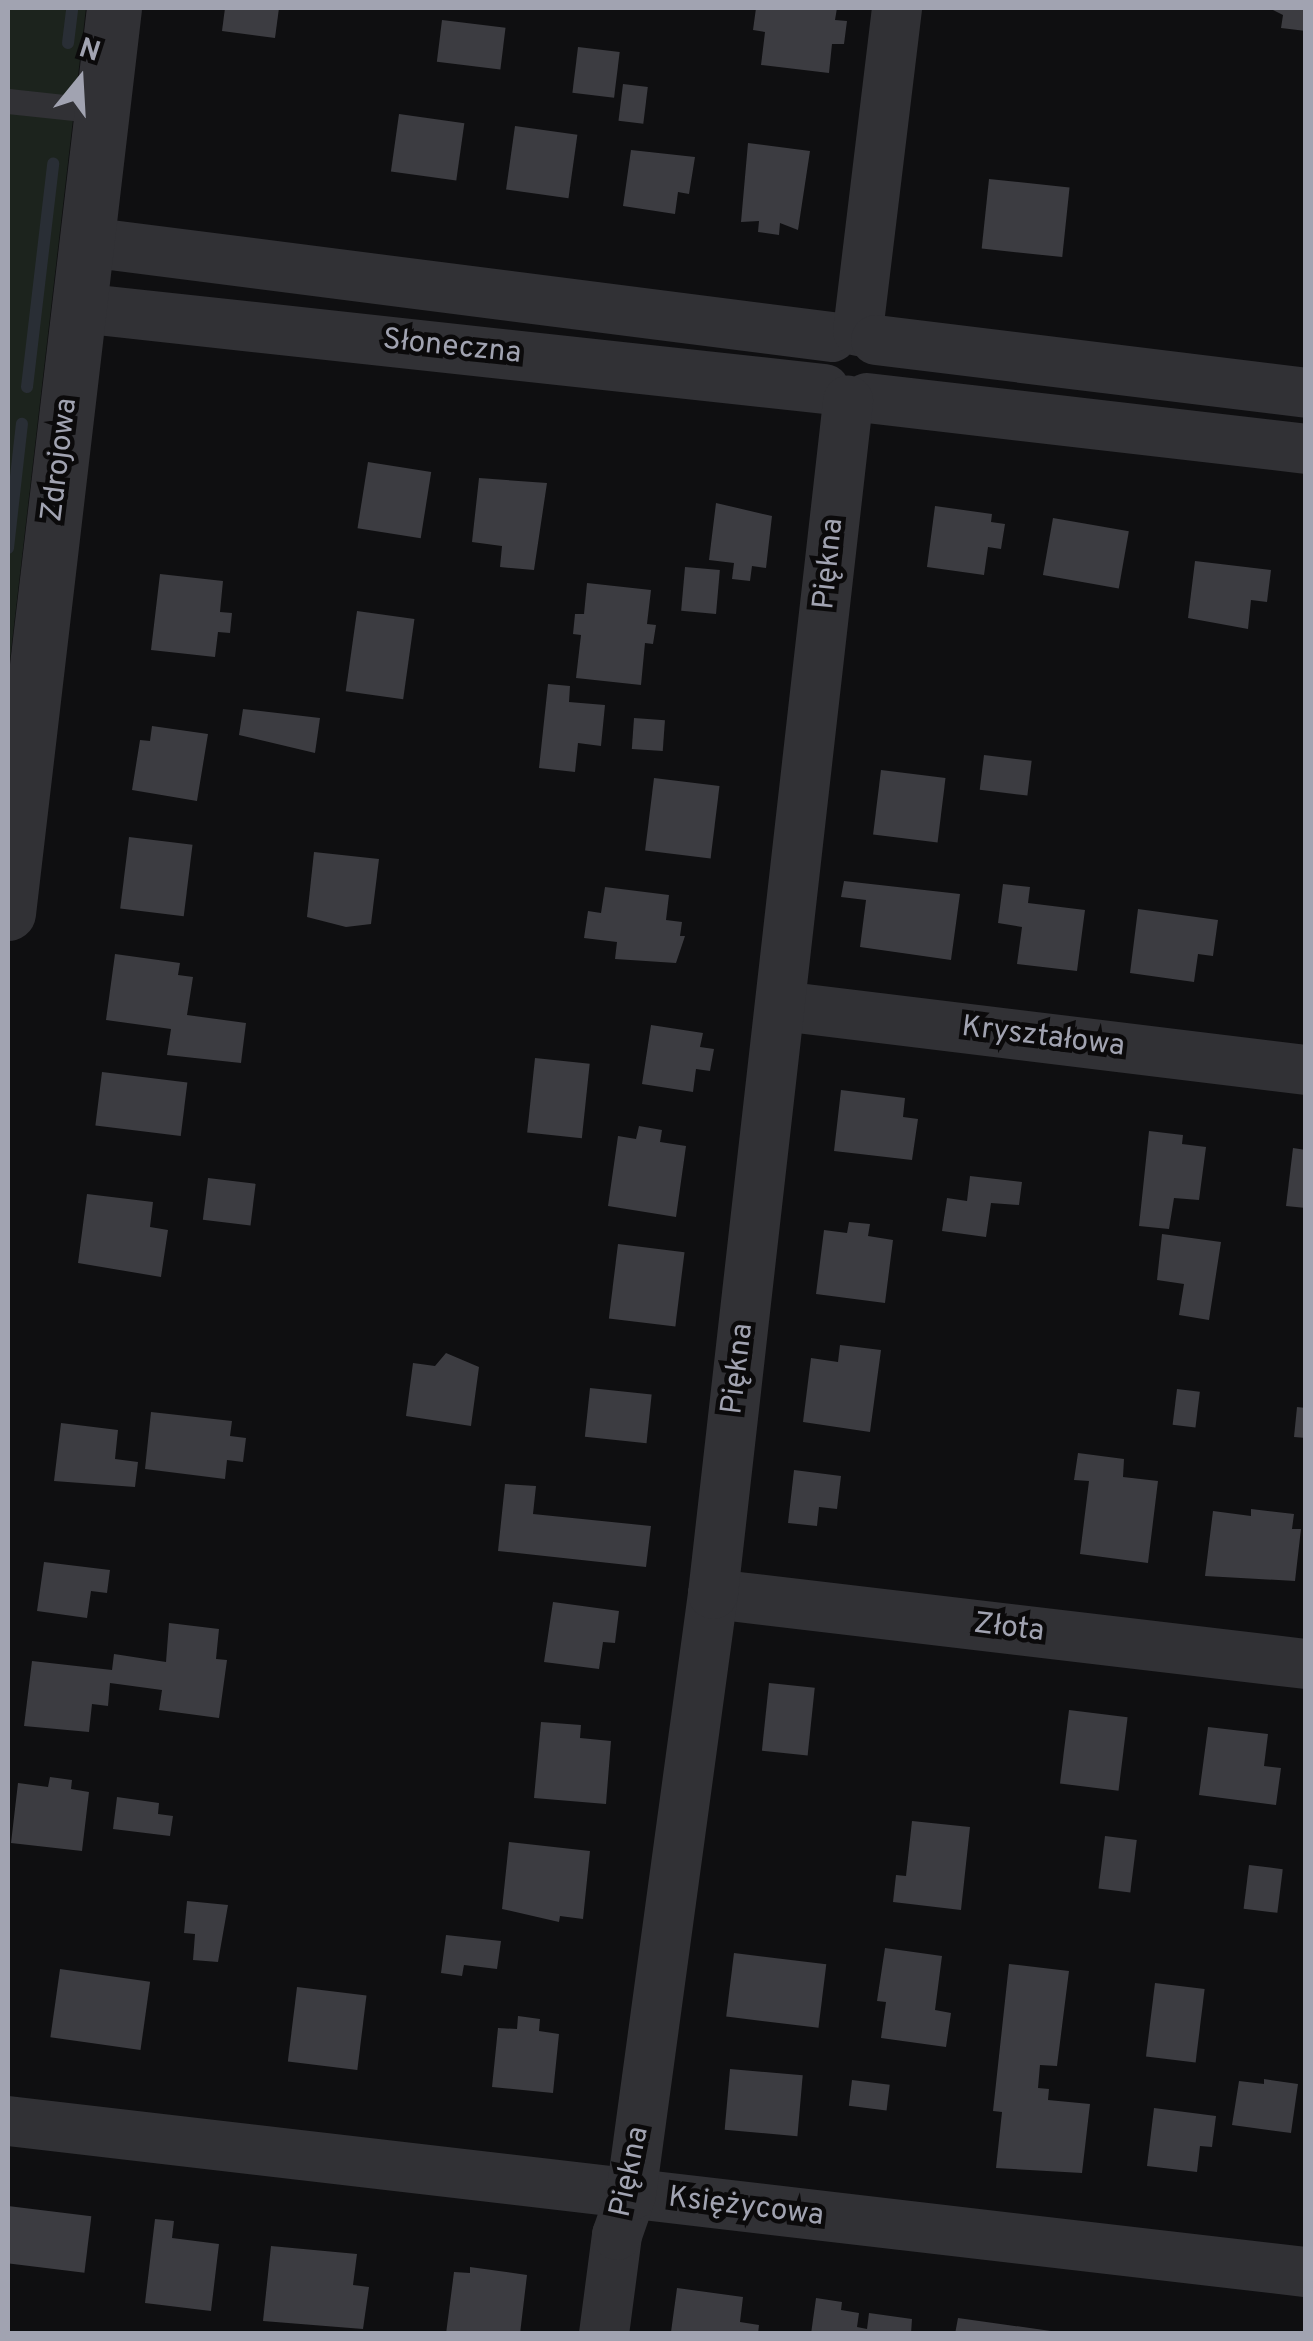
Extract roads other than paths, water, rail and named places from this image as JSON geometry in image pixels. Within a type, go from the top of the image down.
[{"type":"street","name":"Zdrojowa","points":[[8,912],[114,8]]},
{"type":"street","points":[[855,336],[897,8]]},
{"type":"street","name":"Słoneczna","points":[[86,242],[1306,393]]},
{"type":"street","name":"Słoneczna","points":[[78,308],[1306,448]]},
{"type":"street","name":"Piękna","points":[[604,2334],[617,2234],[632,2194],[713,1594],[847,396],[887,371],[855,336]]},
{"type":"street","name":"Kryształowa","points":[[781,1006],[1306,1070]]},
{"type":"street","name":"Złota","points":[[713,1594],[1306,1664]]},
{"type":"street","name":"Księżycowa","points":[[8,2121],[1306,2272]]},
{"type":"lane","points":[[8,100],[102,112]]},
{"type":"waterway","points":[[68,43],[72,8]]},
{"type":"waterway","points":[[27,387],[53,164]]},
{"type":"waterway","points":[[8,548],[22,424]]}]
